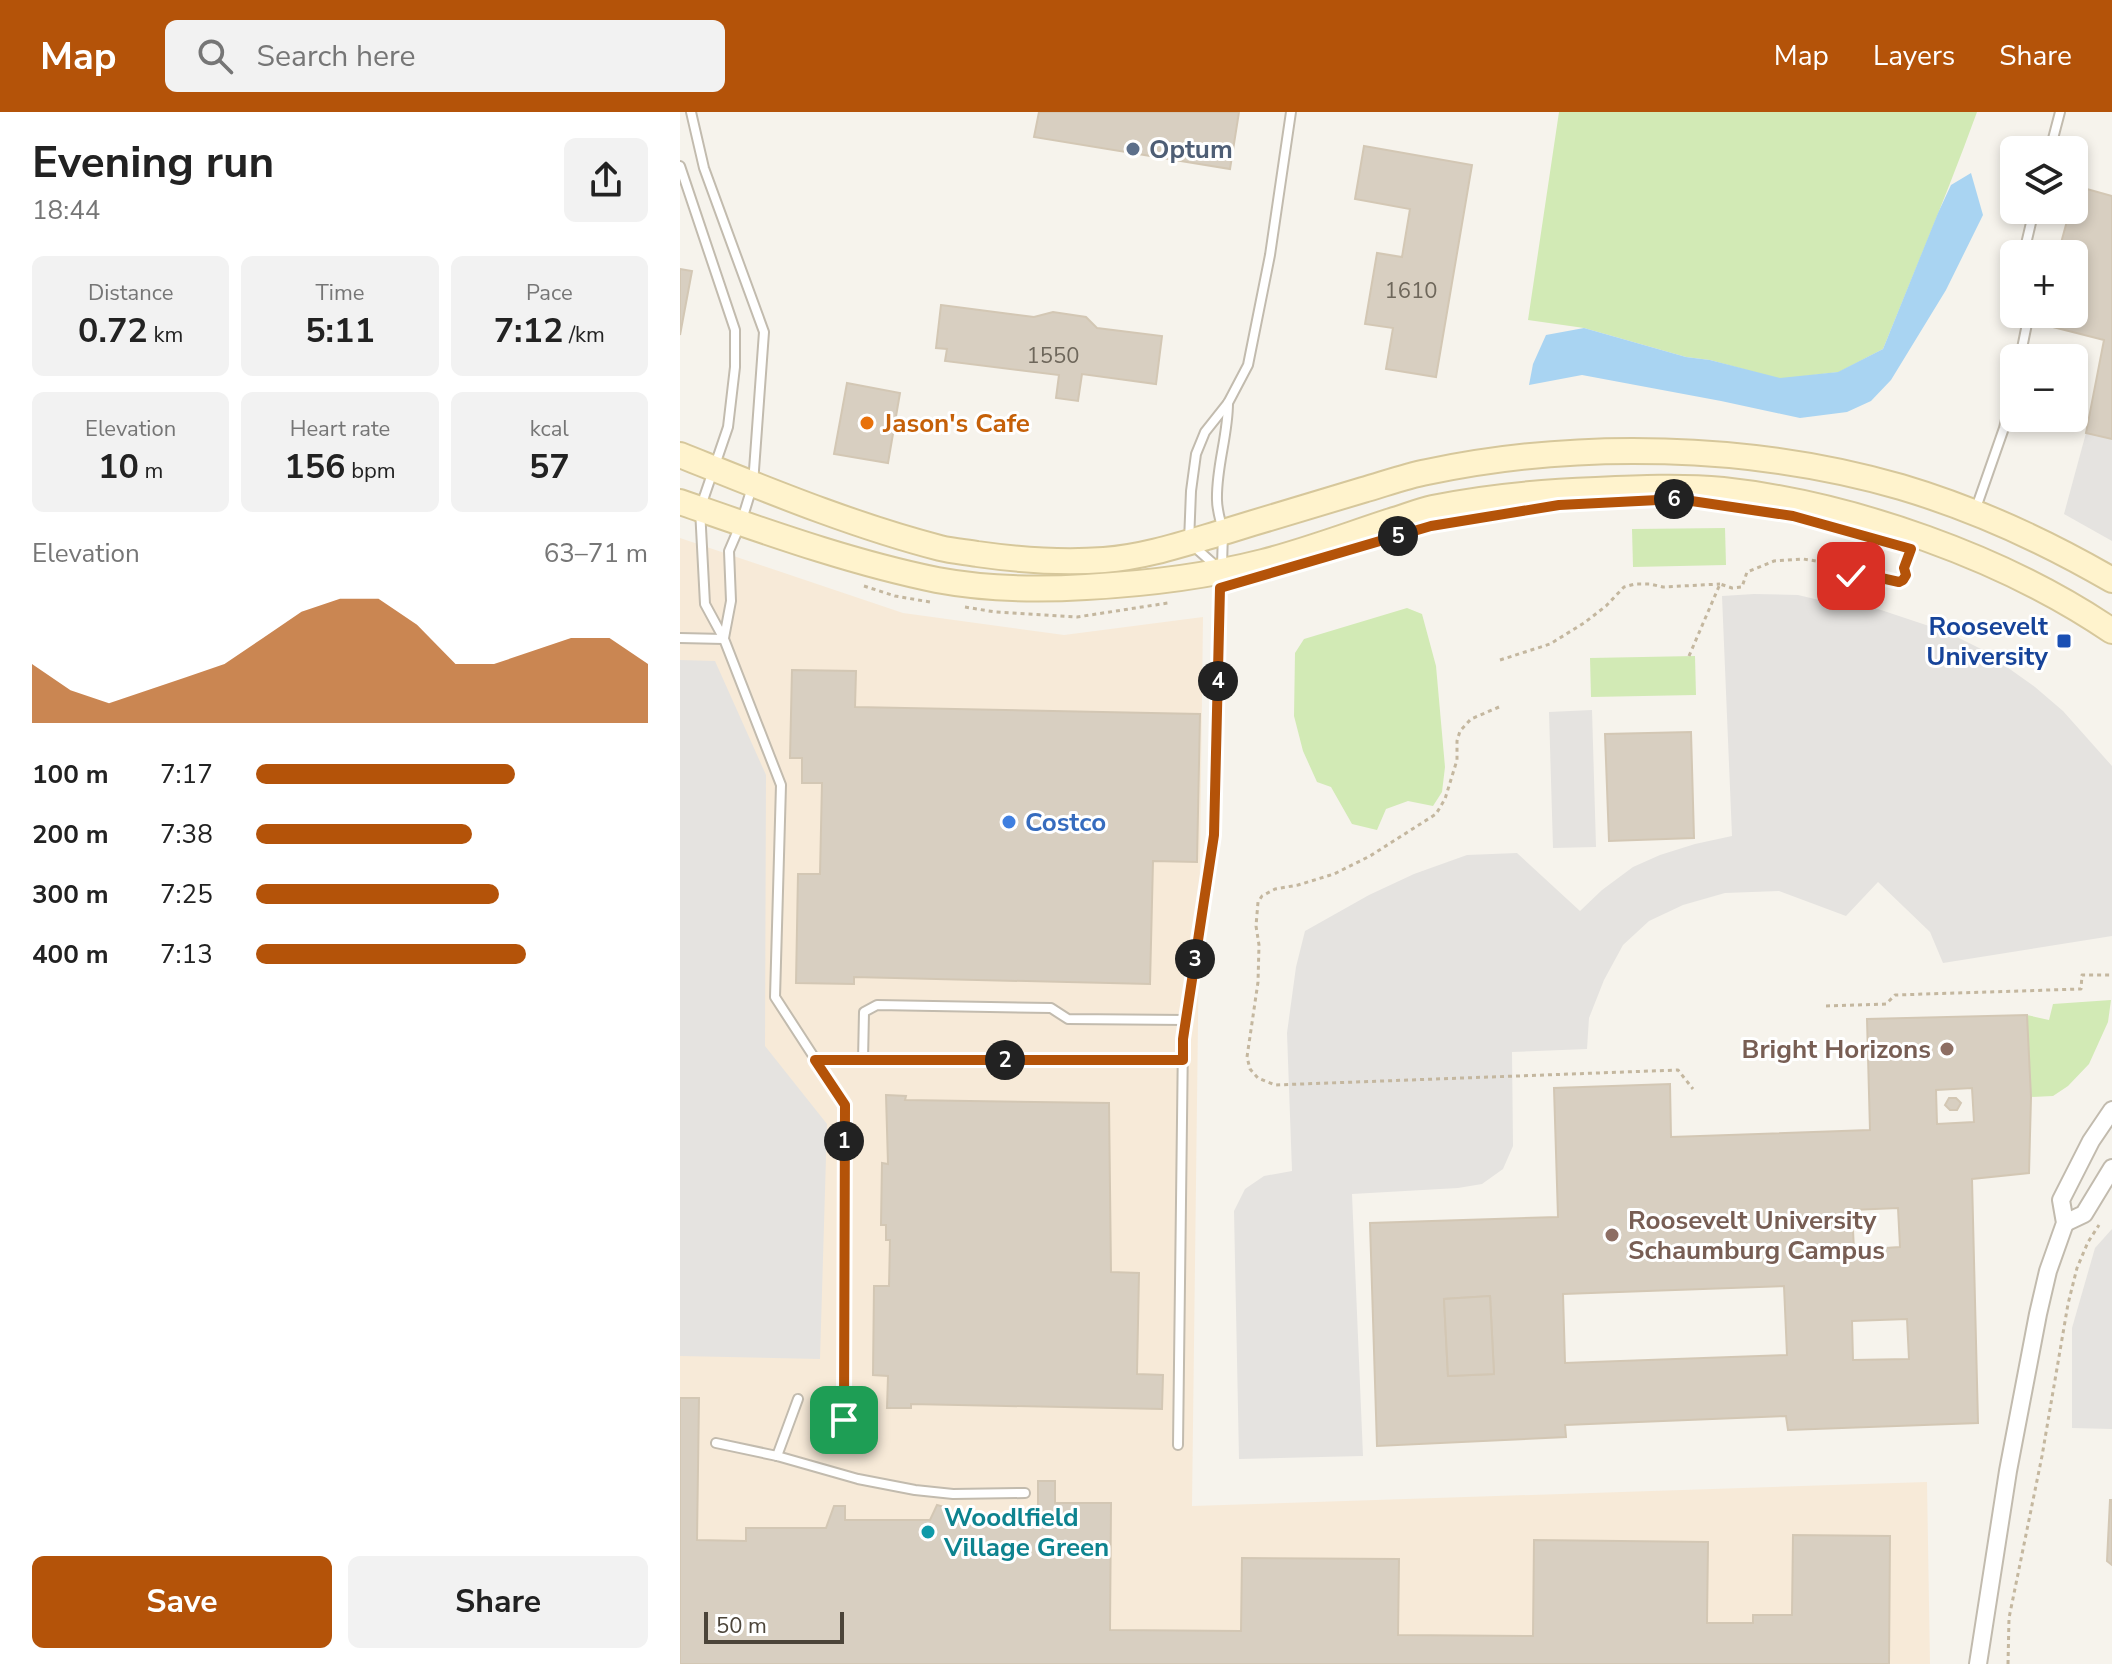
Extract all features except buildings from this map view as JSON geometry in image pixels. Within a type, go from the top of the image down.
[{"type":"street","points":[[680,455],[794,501],[943,549],[1049,561],[1105,560],[1157,552],[1426,472],[1585,451],[1682,451],[1838,471],[1902,487],[1974,513],[2064,552],[2112,580]]},
{"type":"street","points":[[690,506],[884,567],[938,580],[1023,588],[1085,587],[1221,570],[1262,562],[1431,508],[1477,501],[1550,492],[1638,488],[1721,490],[1785,499],[1842,512],[1930,540],[1990,564],[2073,605],[2112,631]]},
{"type":"street","points":[[1978,1664],[2008,1471],[2038,1314],[2048,1271],[2065,1223],[2061,1200],[2091,1141],[2112,1110]]},
{"type":"street","points":[[2065,1223],[2084,1214],[2112,1168]]},
{"type":"lane","points":[[691,112],[704,168],[764,332],[753,484],[729,551],[731,601],[724,639]]},
{"type":"lane","points":[[1221,570],[1189,542],[1196,454],[1205,432],[1228,403],[1248,365],[1270,255],[1291,112]]},
{"type":"lane","points":[[2054,136],[2060,112]]},
{"type":"lane","points":[[680,166],[735,330],[735,367],[728,427],[714,469],[690,506],[705,604],[724,639],[781,785],[775,997],[845,1105],[844,1420]]},
{"type":"lane","points":[[1178,1445],[1183,1060],[1186,1020],[1214,835],[1223,532],[1217,501],[1228,403]]},
{"type":"lane","points":[[1974,513],[2003,432]]},
{"type":"lane","points":[[680,638],[724,639]]},
{"type":"lane","points":[[863,1060],[864,1012],[877,1005],[1051,1008],[1068,1019],[1186,1020]]},
{"type":"lane","points":[[815,1060],[1183,1060]]},
{"type":"lane","points":[[777,1456],[798,1399]]},
{"type":"lane","points":[[716,1443],[915,1490],[953,1494],[1025,1493]]},
{"type":"path","points":[[1500,660],[1550,644],[1584,623],[1624,587],[1635,584],[1742,587],[1747,572],[1774,561],[1791,559],[1816,561],[1838,575],[1863,574],[1899,582],[1906,575],[1904,568],[1911,549]]},
{"type":"path","points":[[1689,656],[1720,584]]},
{"type":"path","points":[[865,587],[938,603]]},
{"type":"path","points":[[952,605],[995,612],[1077,617],[1171,602]]},
{"type":"path","points":[[1499,707],[1471,719],[1460,731],[1457,760],[1445,799],[1436,814],[1370,856],[1334,874],[1275,889],[1262,896],[1258,902],[1256,926],[1258,982],[1247,1057],[1250,1069],[1258,1078],[1275,1085],[1678,1070],[1693,1089]]},
{"type":"path","points":[[1826,1006],[1886,1004],[1895,995],[2081,989],[2082,975],[2112,975]]},
{"type":"path","points":[[2008,1664],[2009,1618],[2042,1456],[2068,1304],[2077,1268],[2088,1242],[2104,1217]]},
{"type":"shaded area","points":[[2086,433],[2112,439],[2112,541],[2064,514]]},
{"type":"shaded area","points":[[680,538],[903,613],[1064,635],[1203,617],[1192,1506],[1927,1482],[1930,1664],[680,1664]]},
{"type":"shaded area","points":[[1798,595],[1836,604],[1872,607],[1947,632],[1983,650],[2063,711],[2112,766],[2112,936],[1943,963],[1930,932],[1878,882],[1846,916],[1779,891],[1725,893],[1683,905],[1649,921],[1623,945],[1604,980],[1589,1018],[1587,1049],[1512,1052],[1513,1146],[1503,1169],[1482,1184],[1458,1188],[1352,1194],[1363,1456],[1239,1459],[1234,1211],[1245,1189],[1264,1176],[1292,1171],[1287,1033],[1296,967],[1305,931],[1369,895],[1414,874],[1467,855],[1517,853],[1580,911],[1633,867],[1695,844],[1732,836],[1722,596]]},
{"type":"shaded area","points":[[680,660],[715,661],[766,775],[765,1046],[827,1124],[820,1359],[680,1356]]},
{"type":"shaded area","points":[[1592,710],[1596,847],[1553,848],[1549,712]]},
{"type":"shaded area","points":[[2112,1229],[2112,1429],[2072,1428],[2072,1328],[2095,1248]]},
{"type":"green space","points":[[1559,112],[1977,112],[1883,349],[1839,372],[1780,379],[1584,328],[1528,320]]},
{"type":"green space","points":[[1725,528],[1726,565],[1633,567],[1632,529]]},
{"type":"green space","points":[[1407,608],[1422,614],[1436,666],[1445,767],[1442,792],[1433,806],[1408,801],[1386,809],[1377,830],[1352,824],[1331,787],[1317,782],[1303,751],[1294,716],[1295,653],[1304,639]]},
{"type":"green space","points":[[1695,656],[1696,695],[1591,697],[1590,658]]},
{"type":"green space","points":[[2111,1000],[2108,1022],[2089,1064],[2068,1086],[2053,1096],[2031,1097],[2027,1015],[2049,1020],[2053,1004]]},
{"type":"water","points":[[1971,173],[1983,215],[1946,290],[1891,380],[1871,401],[1847,412],[1800,418],[1582,375],[1529,385],[1533,364],[1546,335],[1584,328],[1686,357],[1780,378],[1838,372],[1883,349],[1951,185]]},
{"type":"place","name":"Optum","points":[[1133,149]]},
{"type":"place","name":"Jason's Cafe","points":[[867,423]]},
{"type":"place","name":"Roosevelt University","points":[[2064,641]]},
{"type":"place","name":"Costco","points":[[1009,822]]},
{"type":"place","name":"Bright Horizons","points":[[1947,1049]]},
{"type":"place","name":"Roosevelt University Schaumburg Campus","points":[[1612,1235]]},
{"type":"place","name":"Woodlfield Village Green","points":[[928,1532]]},
{"type":"route","points":[[844,1420],[845,1105],[815,1060],[1183,1060],[1183,1039],[1214,835],[1220,588],[1431,526],[1559,505],[1678,499],[1793,516],[1911,549],[1904,568],[1906,575],[1899,582],[1863,574],[1851,576]]}]
